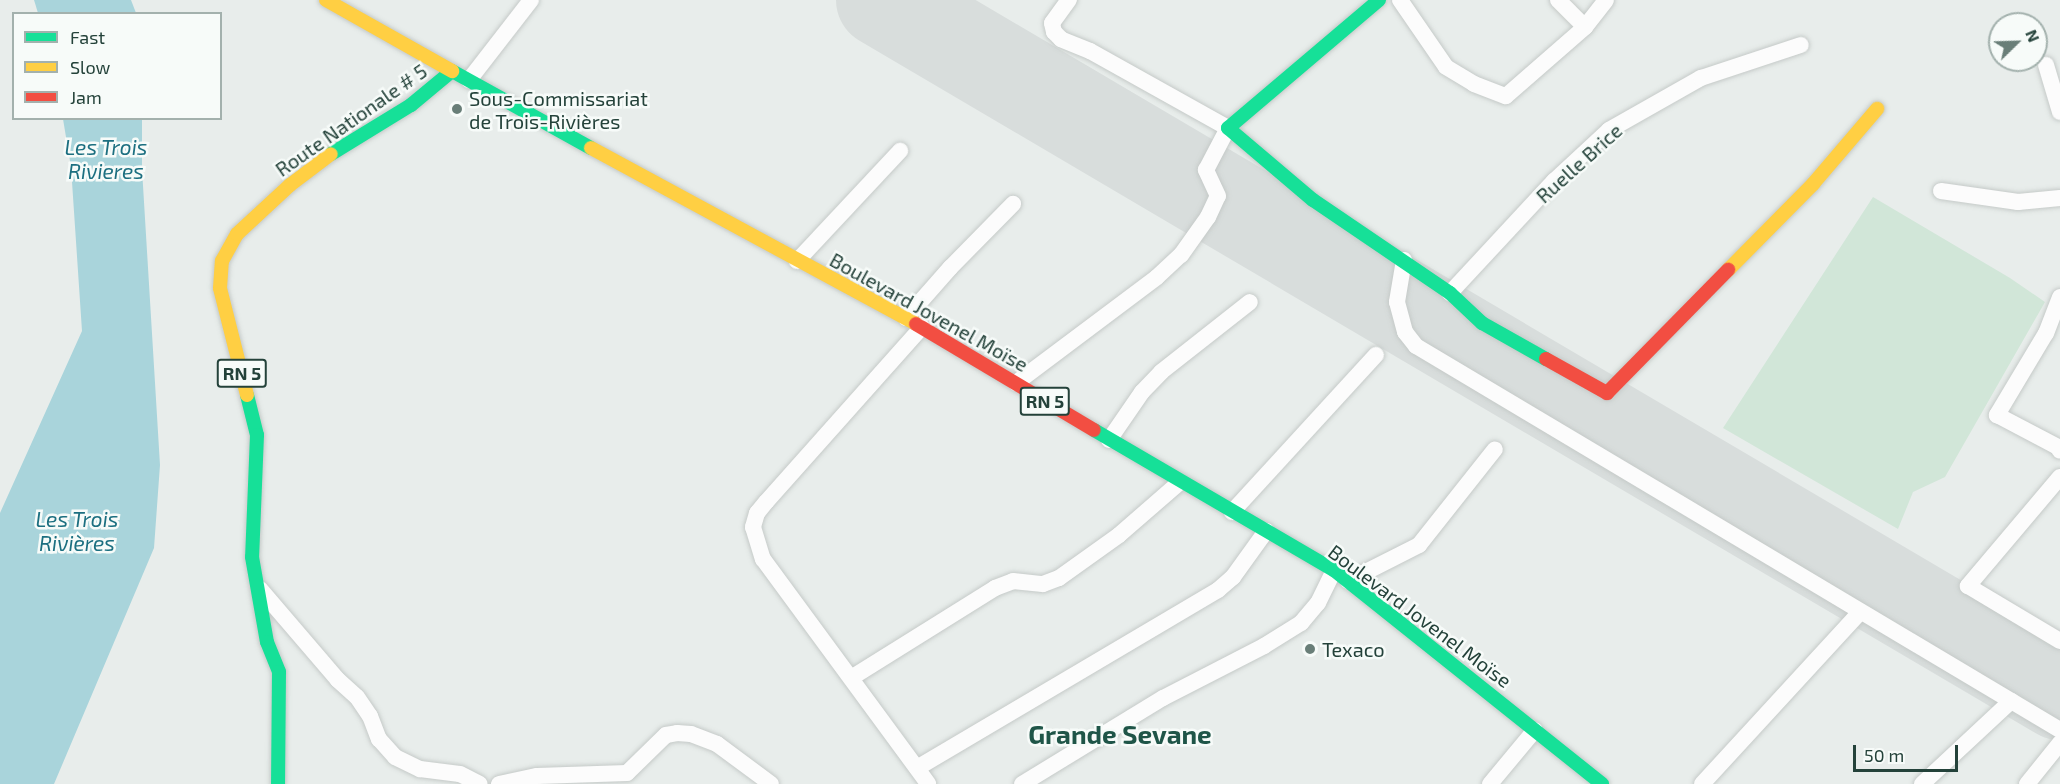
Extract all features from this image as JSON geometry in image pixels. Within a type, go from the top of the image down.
[{"type":"main road","name":"Boulevard Jovenel Moïse","points":[[326,0],[797,261],[922,327],[1180,482],[1334,570],[1602,784]]},
{"type":"main road","points":[[1379,0],[1228,128],[1313,200],[1450,293],[1482,322],[1607,393],[1813,184],[1877,109]]},
{"type":"main road","name":"Route Nationale # 5","points":[[278,784],[279,672],[267,642],[252,557],[257,435],[220,288],[222,261],[237,234],[290,185],[349,141],[411,105],[452,71]]},
{"type":"street","points":[[469,80],[531,0]]},
{"type":"street","points":[[1016,383],[1157,277],[1181,255],[1208,217],[1218,196],[1206,171],[1228,128],[1090,51],[1061,39],[1054,32],[1052,23],[1069,0]]},
{"type":"street","points":[[1400,0],[1446,67],[1474,84],[1506,96],[1586,27],[1606,0]]},
{"type":"street","points":[[1558,0],[1586,27]]},
{"type":"street","name":"Ruelle Brice","points":[[1450,293],[1554,180],[1609,130],[1701,78],[1801,45]]},
{"type":"street","points":[[2048,72],[2060,112]]},
{"type":"street","points":[[797,261],[900,151]]},
{"type":"street","points":[[1941,191],[2018,202],[2060,198]]},
{"type":"street","points":[[906,318],[950,267],[1013,204]]},
{"type":"street","points":[[1404,260],[1397,302],[1405,332],[1416,346],[2060,730]]},
{"type":"street","points":[[2060,297],[2046,333],[1997,415],[2058,447],[2060,451]]},
{"type":"street","points":[[1109,440],[1142,392],[1161,372],[1250,302]]},
{"type":"street","points":[[922,327],[766,502],[757,513],[753,527],[763,559],[928,784]]},
{"type":"street","points":[[1232,512],[1376,355]]},
{"type":"street","points":[[1348,581],[1419,545],[1495,450]]},
{"type":"street","points":[[2060,477],[1968,586],[2060,641]]},
{"type":"street","points":[[851,678],[995,588],[1013,581],[1042,584],[1059,578],[1119,535],[1180,482]]},
{"type":"street","points":[[916,768],[1218,590],[1233,577],[1266,531]]},
{"type":"street","points":[[1022,784],[1163,698],[1264,646],[1301,623],[1318,603],[1334,570]]},
{"type":"street","points":[[258,586],[338,680],[357,697],[370,716],[379,739],[395,758],[420,769],[460,774],[480,784]]},
{"type":"street","points":[[1702,784],[1860,612]]},
{"type":"street","points":[[1922,784],[2011,701]]},
{"type":"street","points":[[1490,784],[1535,730]]},
{"type":"street","points":[[499,784],[537,776],[627,773],[656,743],[666,735],[677,732],[691,734],[717,744],[771,784]]},
{"type":"street","points":[[2027,784],[2060,743]]},
{"type":"green space","points":[[1873,197],[2010,278],[2045,302],[1945,477],[1913,492],[1898,529],[1723,428]]},
{"type":"water","points":[[34,0],[131,0],[136,12],[38,12]]},
{"type":"water","name":"Les Trois Rivières","points":[[63,120],[142,120],[142,169],[160,465],[154,548],[54,784],[0,784],[0,513],[82,331],[71,167]]},
{"type":"runway","points":[[883,0],[2060,693]]},
{"type":"traffic: fast","points":[[1379,0],[1228,128],[1313,200],[1450,293],[1482,323],[1546,359]]},
{"type":"traffic: fast","points":[[331,154],[411,105],[452,71],[591,148]]},
{"type":"traffic: fast","points":[[247,395],[257,435],[252,557],[267,642],[279,672],[278,784]]},
{"type":"traffic: fast","points":[[1094,430],[1334,570],[1602,784]]},
{"type":"traffic: slow","points":[[326,0],[452,71]]},
{"type":"traffic: slow","points":[[1728,270],[1813,184],[1877,109]]},
{"type":"traffic: slow","points":[[591,148],[916,324]]},
{"type":"traffic: slow","points":[[247,395],[220,288],[222,261],[237,234],[290,185],[331,154]]},
{"type":"traffic: jam","points":[[1546,359],[1607,393],[1728,270]]},
{"type":"traffic: jam","points":[[916,324],[1094,430]]},
{"type":"place","name":"Sous-Commissariat de Trois-Rivières","points":[[457,109]]},
{"type":"place","name":"Texaco","points":[[1310,649]]},
{"type":"district","name":"Grande Sevane","points":[[1120,734]]},
{"type":"water label","name":"Les Trois Rivieres","points":[[106,159]]}]
